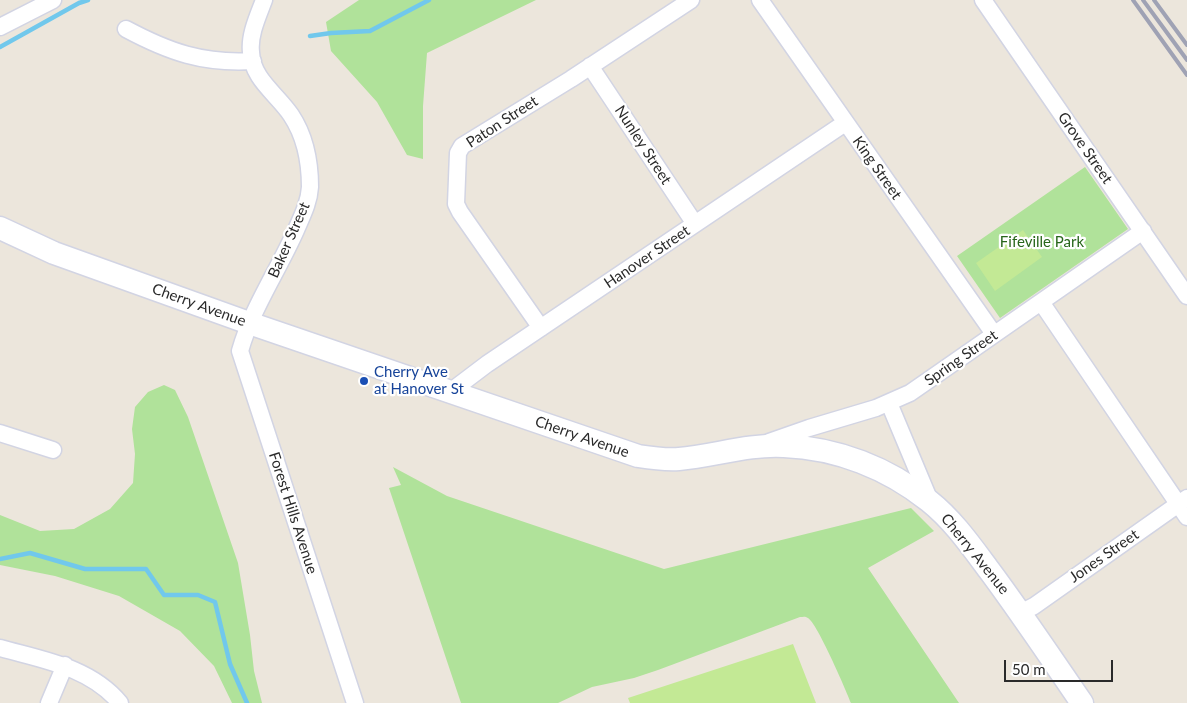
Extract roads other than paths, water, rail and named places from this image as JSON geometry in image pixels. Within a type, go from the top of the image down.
[{"type":"street","points":[[0,27],[53,0]]},
{"type":"street","points":[[126,29],[146,40],[202,60],[252,61],[250,52],[251,42],[264,0]]},
{"type":"street","name":"Paton Street","points":[[541,328],[456,204],[458,153],[462,146],[691,0]]},
{"type":"street","name":"King Street","points":[[760,0],[994,334]]},
{"type":"street","name":"Grove Street","points":[[983,0],[1187,296]]},
{"type":"street","name":"Baker Street","points":[[249,323],[285,254],[308,202],[310,190],[310,169],[301,134],[291,116],[258,75],[252,61]]},
{"type":"street","name":"Nunley Street","points":[[590,66],[695,224]]},
{"type":"street","name":"Hanover Street","points":[[450,392],[487,364],[845,123]]},
{"type":"street","name":"Cherry Avenue","points":[[0,228],[54,253],[249,323],[638,456],[658,460],[679,459],[760,446],[806,447],[855,460],[886,472],[930,502],[944,514],[970,544],[1082,703]]},
{"type":"street","name":"Spring Street","points":[[760,446],[809,428],[889,404],[910,393],[1143,231]]},
{"type":"street","points":[[1041,302],[1184,506]]},
{"type":"street","name":"Forest Hills Avenue","points":[[249,323],[240,351],[355,703]]},
{"type":"street","points":[[889,404],[930,502]]},
{"type":"street","points":[[0,433],[53,450]]},
{"type":"street","name":"Jones Street","points":[[1020,614],[1184,506]]},
{"type":"street","points":[[0,648],[65,666],[96,682],[120,703]]},
{"type":"street","points":[[49,703],[65,666]]},
{"type":"waterway","points":[[0,47],[79,3],[88,0]]},
{"type":"waterway","points":[[310,36],[370,31],[429,0]]},
{"type":"waterway","points":[[0,559],[30,553],[85,569],[146,569],[164,595],[198,595],[215,602],[230,664],[247,703]]},
{"type":"railway","points":[[1133,0],[1187,75]]},
{"type":"railway","points":[[1143,0],[1187,60]]},
{"type":"railway","points":[[1154,0],[1187,45]]},
{"type":"place","name":"Cherry Ave at Hanover St","points":[[364,381]]},
{"type":"park label","name":"Fifeville Park","points":[[1042,242]]}]
